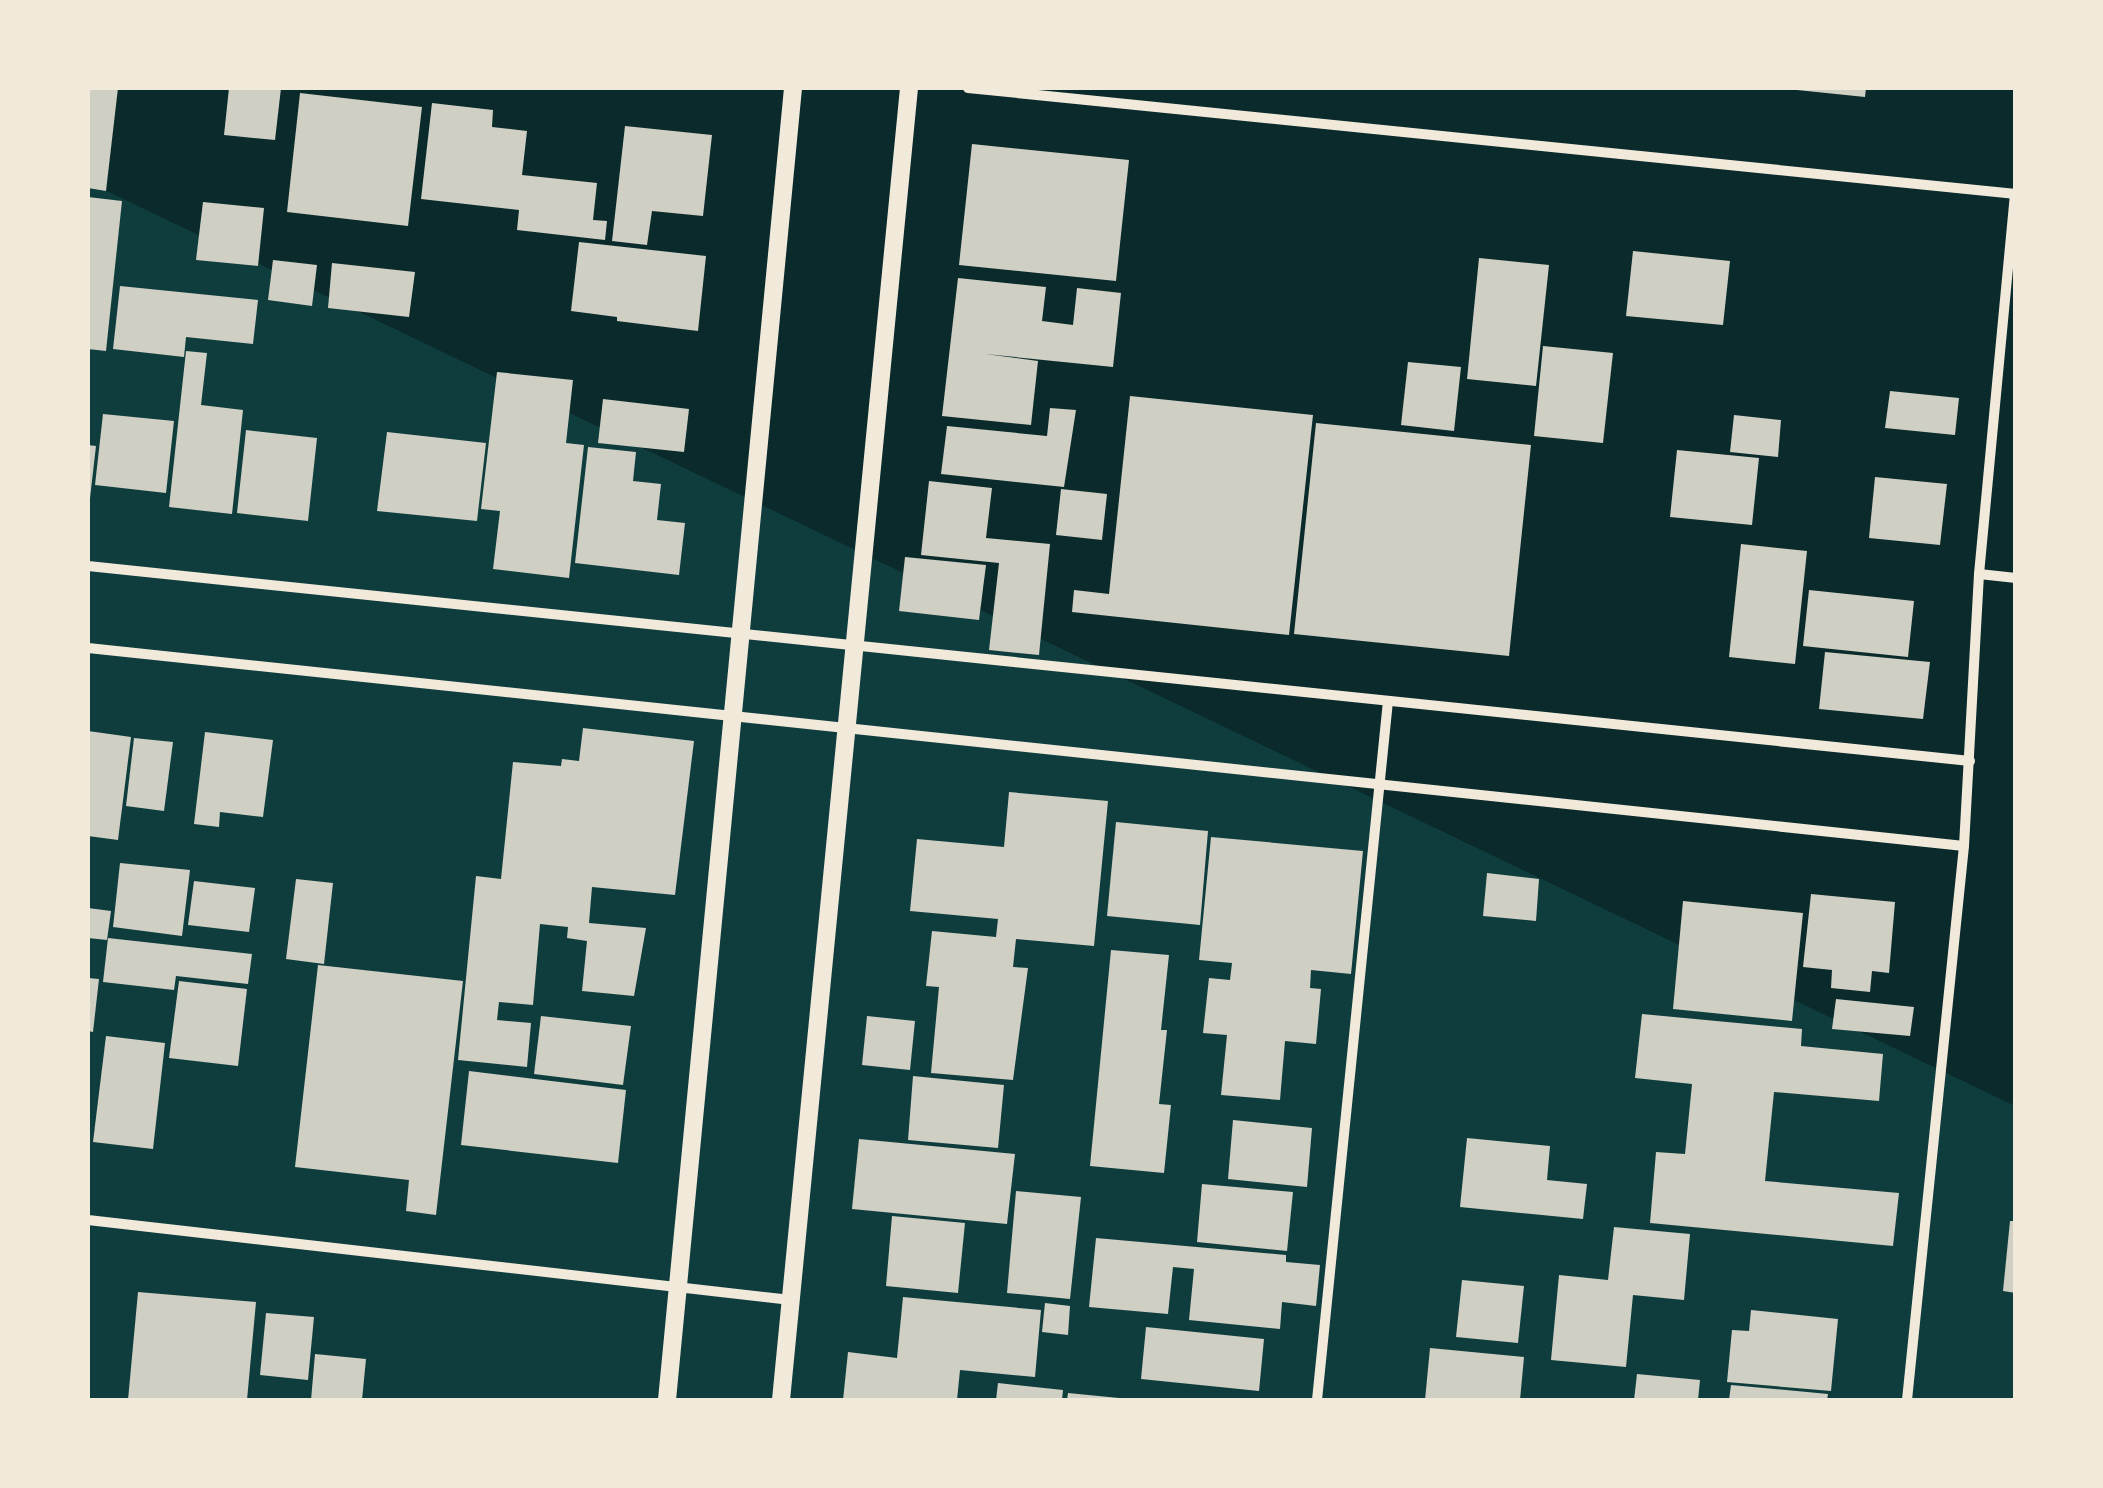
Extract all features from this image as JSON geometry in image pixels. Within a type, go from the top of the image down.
[{"type":"street","points":[[667,1400],[793,88]]},
{"type":"street","points":[[782,1400],[910,88]]},
{"type":"street","points":[[968,88],[2015,194],[1979,574],[1964,846],[1907,1400]]},
{"type":"street","points":[[88,566],[1970,761]]},
{"type":"street","points":[[1979,574],[2016,578]]},
{"type":"street","points":[[88,648],[1964,846]]},
{"type":"street","points":[[1317,1400],[1388,700]]},
{"type":"street","points":[[88,1236],[88,1220],[791,1300]]},
{"type":"water","points":[[88,88],[2015,88],[2015,1106],[88,182]]},
{"type":"building","points":[[88,88],[118,88],[106,191],[88,188]]},
{"type":"building","points":[[229,88],[281,88],[275,140],[224,135]]},
{"type":"building","points":[[1797,88],[1866,88],[1865,97]]},
{"type":"building","points":[[300,93],[422,107],[408,226],[287,212]]},
{"type":"building","points":[[432,103],[493,110],[492,127],[527,131],[522,175],[597,183],[593,220],[607,221],[605,240],[517,230],[519,210],[421,199]]},
{"type":"building","points":[[625,126],[712,135],[703,216],[652,211],[647,245],[612,241]]},
{"type":"building","points":[[972,144],[1129,160],[1116,281],[959,265]]},
{"type":"building","points":[[88,197],[122,201],[106,351],[88,349]]},
{"type":"building","points":[[203,202],[264,208],[258,266],[196,260]]},
{"type":"building","points":[[579,242],[706,256],[698,331],[571,311]]},
{"type":"building","points":[[1633,251],[1730,261],[1723,325],[1626,316]]},
{"type":"building","points":[[1479,258],[1549,265],[1536,386],[1467,379]]},
{"type":"building","points":[[273,260],[317,265],[312,306],[268,300]]},
{"type":"building","points":[[332,263],[415,272],[409,317],[328,308]]},
{"type":"building","points":[[958,278],[1046,287],[1042,321],[1073,325],[1077,288],[1121,293],[1113,367],[985,354],[1038,361],[1031,425],[942,416]]},
{"type":"building","points":[[120,286],[258,300],[253,344],[186,337],[184,357],[113,349]]},
{"type":"building","points":[[1543,346],[1613,353],[1603,443],[1534,436]]},
{"type":"building","points":[[186,351],[207,353],[201,405],[243,410],[232,514],[169,507]]},
{"type":"building","points":[[1408,362],[1461,367],[1454,431],[1401,425]]},
{"type":"building","points":[[497,372],[573,380],[566,443],[584,445],[569,578],[493,569],[500,511],[481,509]]},
{"type":"building","points":[[1890,391],[1959,398],[1955,435],[1885,428]]},
{"type":"building","points":[[1130,396],[1313,415],[1289,635],[1072,612],[1074,590],[1109,594]]},
{"type":"building","points":[[603,399],[689,409],[684,452],[598,443]]},
{"type":"building","points":[[1050,408],[1076,410],[1064,487],[941,474],[947,426],[1047,436]]},
{"type":"building","points":[[103,414],[174,421],[166,493],[95,485]]},
{"type":"building","points":[[1734,415],[1781,420],[1778,457],[1730,452]]},
{"type":"building","points":[[1316,423],[1531,445],[1509,656],[1294,634]]},
{"type":"building","points":[[246,430],[317,438],[308,521],[237,513]]},
{"type":"building","points":[[387,432],[486,443],[477,521],[377,511]]},
{"type":"building","points":[[88,445],[96,446],[90,498],[88,498]]},
{"type":"building","points":[[588,447],[636,452],[633,481],[661,484],[657,520],[685,523],[679,575],[575,563]]},
{"type":"building","points":[[1677,450],[1759,458],[1752,525],[1670,517]]},
{"type":"building","points":[[1875,477],[1947,484],[1940,545],[1869,538]]},
{"type":"building","points":[[929,481],[992,488],[986,538],[1050,544],[1039,655],[989,650],[999,563],[921,555]]},
{"type":"building","points":[[1061,489],[1107,494],[1102,540],[1056,535]]},
{"type":"building","points":[[1741,544],[1807,551],[1795,664],[1729,657]]},
{"type":"building","points":[[905,557],[986,565],[979,620],[899,611]]},
{"type":"building","points":[[1809,590],[1914,601],[1908,657],[1803,646]]},
{"type":"building","points":[[1825,652],[1930,662],[1923,719],[1819,709]]},
{"type":"building","points":[[583,728],[694,741],[675,895],[592,887],[589,923],[646,928],[634,996],[582,991],[587,941],[567,938],[568,927],[540,924],[533,1005],[499,1002],[497,1020],[531,1023],[527,1067],[458,1060],[476,876],[501,879],[513,762],[561,766],[562,759],[579,761]]},
{"type":"building","points":[[88,731],[131,737],[118,840],[88,836]]},
{"type":"building","points":[[205,732],[273,740],[263,817],[220,812],[219,827],[194,824]]},
{"type":"building","points":[[134,738],[173,742],[164,811],[126,806]]},
{"type":"building","points":[[1009,792],[1108,801],[1094,946],[1016,939],[1013,967],[1028,968],[1013,1080],[931,1073],[939,987],[926,986],[932,931],[996,937],[998,919],[910,911],[917,839],[1004,847]]},
{"type":"building","points":[[1116,822],[1208,831],[1200,925],[1107,916]]},
{"type":"building","points":[[1211,837],[1363,851],[1351,974],[1311,970],[1310,988],[1321,989],[1316,1044],[1285,1041],[1280,1100],[1221,1095],[1227,1035],[1203,1033],[1209,978],[1230,980],[1232,963],[1199,960]]},
{"type":"building","points":[[120,863],[190,870],[182,936],[113,927]]},
{"type":"building","points":[[1487,873],[1539,879],[1536,921],[1483,916]]},
{"type":"building","points":[[296,879],[333,883],[324,964],[286,959]]},
{"type":"building","points":[[194,881],[255,888],[249,932],[188,925]]},
{"type":"building","points":[[1811,894],[1895,902],[1889,973],[1872,971],[1870,992],[1831,988],[1832,970],[1803,967]]},
{"type":"building","points":[[1683,901],[1803,913],[1792,1021],[1673,1009]]},
{"type":"building","points":[[88,908],[111,911],[107,940],[88,938]]},
{"type":"building","points":[[108,938],[252,954],[248,984],[176,976],[174,990],[103,982]]},
{"type":"building","points":[[1111,950],[1169,955],[1161,1030],[1167,1030],[1159,1104],[1171,1105],[1164,1173],[1090,1166]]},
{"type":"building","points":[[318,965],[463,981],[436,1215],[406,1211],[409,1180],[295,1167]]},
{"type":"building","points":[[88,978],[99,979],[93,1032],[88,1031]]},
{"type":"building","points":[[179,981],[247,989],[238,1066],[169,1058]]},
{"type":"building","points":[[1836,999],[1914,1007],[1910,1036],[1832,1029]]},
{"type":"building","points":[[1642,1014],[1802,1029],[1801,1046],[1883,1054],[1879,1101],[1774,1092],[1765,1181],[1899,1193],[1893,1246],[1650,1223],[1656,1152],[1685,1154],[1692,1084],[1635,1078]]},
{"type":"building","points":[[541,1016],[631,1026],[623,1085],[534,1074]]},
{"type":"building","points":[[867,1016],[915,1021],[910,1070],[862,1065]]},
{"type":"building","points":[[106,1036],[165,1043],[153,1149],[93,1142]]},
{"type":"building","points":[[469,1071],[626,1090],[618,1163],[461,1145]]},
{"type":"building","points":[[913,1076],[1004,1085],[998,1148],[908,1140]]},
{"type":"building","points":[[1233,1120],[1312,1128],[1307,1187],[1228,1179]]},
{"type":"building","points":[[1467,1138],[1550,1146],[1547,1180],[1587,1184],[1583,1219],[1460,1207]]},
{"type":"building","points":[[859,1139],[1015,1154],[1007,1224],[852,1209]]},
{"type":"building","points":[[1202,1184],[1293,1192],[1287,1251],[1197,1242]]},
{"type":"building","points":[[1016,1191],[1081,1197],[1070,1299],[1007,1293]]},
{"type":"building","points":[[892,1216],[965,1223],[958,1293],[886,1286]]},
{"type":"building","points":[[2010,1221],[2016,1221],[2016,1293],[2003,1291]]},
{"type":"building","points":[[1614,1227],[1690,1234],[1684,1300],[1633,1295],[1626,1367],[1551,1360],[1559,1275],[1608,1280]]},
{"type":"building","points":[[1096,1238],[1286,1255],[1286,1262],[1320,1265],[1316,1306],[1282,1302],[1280,1329],[1189,1320],[1194,1269],[1173,1267],[1168,1314],[1089,1307]]},
{"type":"building","points":[[1462,1280],[1524,1286],[1518,1343],[1456,1337]]},
{"type":"building","points":[[138,1292],[256,1302],[247,1400],[128,1400]]},
{"type":"building","points":[[903,1297],[1041,1310],[1035,1377],[960,1370],[957,1400],[843,1400],[848,1352],[897,1358]]},
{"type":"building","points":[[1045,1303],[1070,1306],[1068,1335],[1042,1332]]},
{"type":"building","points":[[1751,1310],[1838,1319],[1831,1391],[1727,1382],[1732,1330],[1749,1331]]},
{"type":"building","points":[[266,1313],[314,1317],[308,1380],[260,1375]]},
{"type":"building","points":[[1146,1327],[1264,1339],[1259,1391],[1141,1379]]},
{"type":"building","points":[[1430,1348],[1524,1357],[1520,1400],[1425,1400]]},
{"type":"building","points":[[315,1354],[366,1359],[362,1400],[311,1400]]},
{"type":"building","points":[[1637,1374],[1700,1380],[1698,1400],[1634,1400]]},
{"type":"building","points":[[998,1383],[1063,1390],[1062,1400],[996,1400]]},
{"type":"building","points":[[1731,1385],[1828,1394],[1827,1400],[1729,1400]]},
{"type":"building","points":[[1068,1393],[1119,1398],[1119,1400],[1067,1400]]}]
